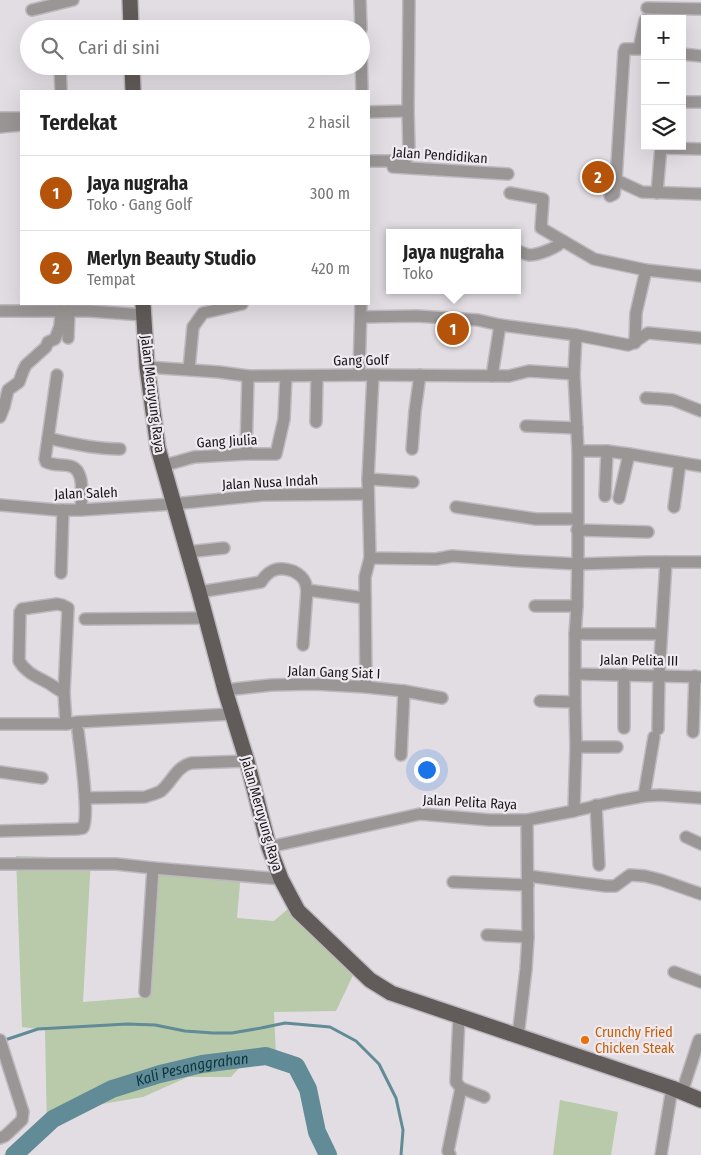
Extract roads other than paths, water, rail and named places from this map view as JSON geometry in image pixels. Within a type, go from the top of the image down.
[{"type":"main road","points":[[130,0],[131,20]]},
{"type":"main road","points":[[132,75],[133,90]]},
{"type":"main road","name":"Jalan Meruyung Raya","points":[[143,309],[147,367],[162,466],[247,761],[269,847],[281,879],[298,911],[370,980],[391,993],[677,1090],[701,1100]]},
{"type":"street","points":[[32,10],[74,0]]},
{"type":"street","points":[[360,0],[361,20]]},
{"type":"street","points":[[370,161],[404,161],[408,157],[410,0]]},
{"type":"street","points":[[646,12],[699,6]]},
{"type":"street","points":[[610,196],[614,194],[616,180],[624,52],[625,48],[641,49]]},
{"type":"street","points":[[686,54],[701,56]]},
{"type":"street","points":[[60,75],[61,90]]},
{"type":"street","points":[[362,75],[362,90]]},
{"type":"street","points":[[686,102],[701,102]]},
{"type":"street","points":[[370,112],[408,111]]},
{"type":"street","points":[[0,118],[20,118]]},
{"type":"street","points":[[0,127],[20,125]]},
{"type":"street","points":[[686,148],[701,148]]},
{"type":"street","points":[[658,193],[661,150]]},
{"type":"street","name":"Jalan Pendidikan","points":[[370,166],[508,174]]},
{"type":"street","points":[[616,180],[642,192],[701,194]]},
{"type":"street","points":[[510,193],[543,199],[541,228],[594,259],[646,270],[701,276]]},
{"type":"street","points":[[521,253],[526,255],[536,254],[560,245],[563,241]]},
{"type":"street","points":[[634,343],[636,313],[646,270]]},
{"type":"street","points":[[189,370],[193,327],[204,308],[232,305]]},
{"type":"street","points":[[360,375],[361,305]]},
{"type":"street","points":[[0,311],[143,309]]},
{"type":"street","points":[[65,311],[68,338]]},
{"type":"street","points":[[0,417],[8,390],[19,382],[26,365],[46,347],[48,342],[55,339],[65,311]]},
{"type":"street","points":[[361,317],[417,316],[478,320],[628,345],[648,334],[701,338]]},
{"type":"street","points":[[492,376],[500,325]]},
{"type":"street","points":[[574,811],[576,747],[575,634],[578,564],[578,451],[574,374],[576,335]]},
{"type":"street","name":"Gang Golf","points":[[147,367],[248,376],[508,376],[529,371],[574,374]]},
{"type":"street","points":[[366,687],[364,598],[365,577],[370,558],[368,479],[373,375]]},
{"type":"street","points":[[412,449],[420,375]]},
{"type":"street","points":[[57,376],[45,459],[50,464],[71,466],[77,469],[81,476],[81,510]]},
{"type":"street","points":[[246,454],[248,376]]},
{"type":"street","name":"Gang Jiulia","points":[[162,466],[194,457],[276,454],[284,419],[286,376]]},
{"type":"street","points":[[316,422],[317,376]]},
{"type":"street","points":[[646,398],[673,400],[701,411]]},
{"type":"street","points":[[526,426],[577,428]]},
{"type":"street","points":[[48,438],[87,447],[120,449]]},
{"type":"street","points":[[578,451],[606,451],[701,466]]},
{"type":"street","points":[[605,496],[606,451]]},
{"type":"street","points":[[619,498],[629,454]]},
{"type":"street","points":[[674,507],[680,463]]},
{"type":"street","points":[[368,479],[413,482]]},
{"type":"street","name":"Jalan Nusa Indah","points":[[173,504],[263,495],[368,494]]},
{"type":"street","name":"Jalan Saleh","points":[[0,505],[81,510],[173,504]]},
{"type":"street","points":[[456,507],[536,519],[648,532]]},
{"type":"street","points":[[61,573],[63,510]]},
{"type":"street","points":[[187,552],[224,548]]},
{"type":"street","points":[[370,558],[436,559],[452,556],[578,564],[701,562]]},
{"type":"street","points":[[644,796],[656,733],[666,562]]},
{"type":"street","points":[[199,592],[261,582],[268,572],[279,568],[296,572],[305,582],[307,590],[303,645]]},
{"type":"street","points":[[307,590],[364,598]]},
{"type":"street","points":[[64,693],[29,673],[19,661],[20,612],[22,609],[57,604],[68,608],[64,693],[66,724]]},
{"type":"street","points":[[535,606],[577,606]]},
{"type":"street","points":[[85,619],[206,618]]},
{"type":"street","points":[[575,634],[661,634]]},
{"type":"street","name":"Jalan Pelita III","points":[[576,674],[698,677]]},
{"type":"street","points":[[624,674],[624,728]]},
{"type":"street","points":[[693,732],[698,677]]},
{"type":"street","name":"Jalan Gang Siat I","points":[[225,690],[271,685],[314,684],[404,691],[442,698]]},
{"type":"street","points":[[400,755],[404,691]]},
{"type":"street","points":[[540,701],[575,702]]},
{"type":"street","points":[[0,724],[66,724],[232,714]]},
{"type":"street","points":[[0,831],[83,828],[86,823],[85,798],[78,731]]},
{"type":"street","points":[[576,747],[617,747]]},
{"type":"street","points":[[85,798],[145,797],[162,790],[186,764],[247,761]]},
{"type":"street","points":[[0,772],[42,778]]},
{"type":"street","name":"Jalan Pelita Raya","points":[[269,847],[420,814],[490,820],[527,820],[644,796],[660,795],[701,798]]},
{"type":"street","points":[[596,805],[598,865]]},
{"type":"street","points":[[518,1036],[528,937],[527,820]]},
{"type":"street","points":[[686,837],[701,844]]},
{"type":"street","points":[[0,864],[116,864],[281,879]]},
{"type":"street","points":[[145,992],[153,868]]},
{"type":"street","points":[[453,882],[528,880],[615,886],[630,875],[661,880],[701,894]]},
{"type":"street","points":[[487,935],[528,937]]},
{"type":"street","points":[[674,972],[701,982]]},
{"type":"street","points":[[460,1017],[456,1082],[461,1088],[484,1097]]},
{"type":"street","points":[[661,1155],[677,1090],[699,1040]]},
{"type":"street","points":[[0,1138],[5,1136],[22,1120],[23,1112],[1,1045]]},
{"type":"street","points":[[450,1155],[448,1151],[461,1088]]},
{"type":"waterway","points":[[2,1041],[38,1029],[127,1024],[155,1025],[185,1031],[213,1033],[232,1033],[285,1023],[330,1027],[356,1041],[379,1064],[396,1098],[403,1130],[401,1155]]},
{"type":"waterway","name":"Kali Pesanggrahan","points":[[14,1155],[53,1119],[112,1089],[160,1074],[202,1064],[266,1056],[296,1066],[308,1089],[317,1132],[328,1155]]},
{"type":"place","name":"Merlyn Beauty Studio","points":[[598,177]]},
{"type":"place","name":"Jaya nugraha","points":[[453,329]]},
{"type":"place","name":"Crunchy Fried Chicken Steak","points":[[585,1040]]}]
